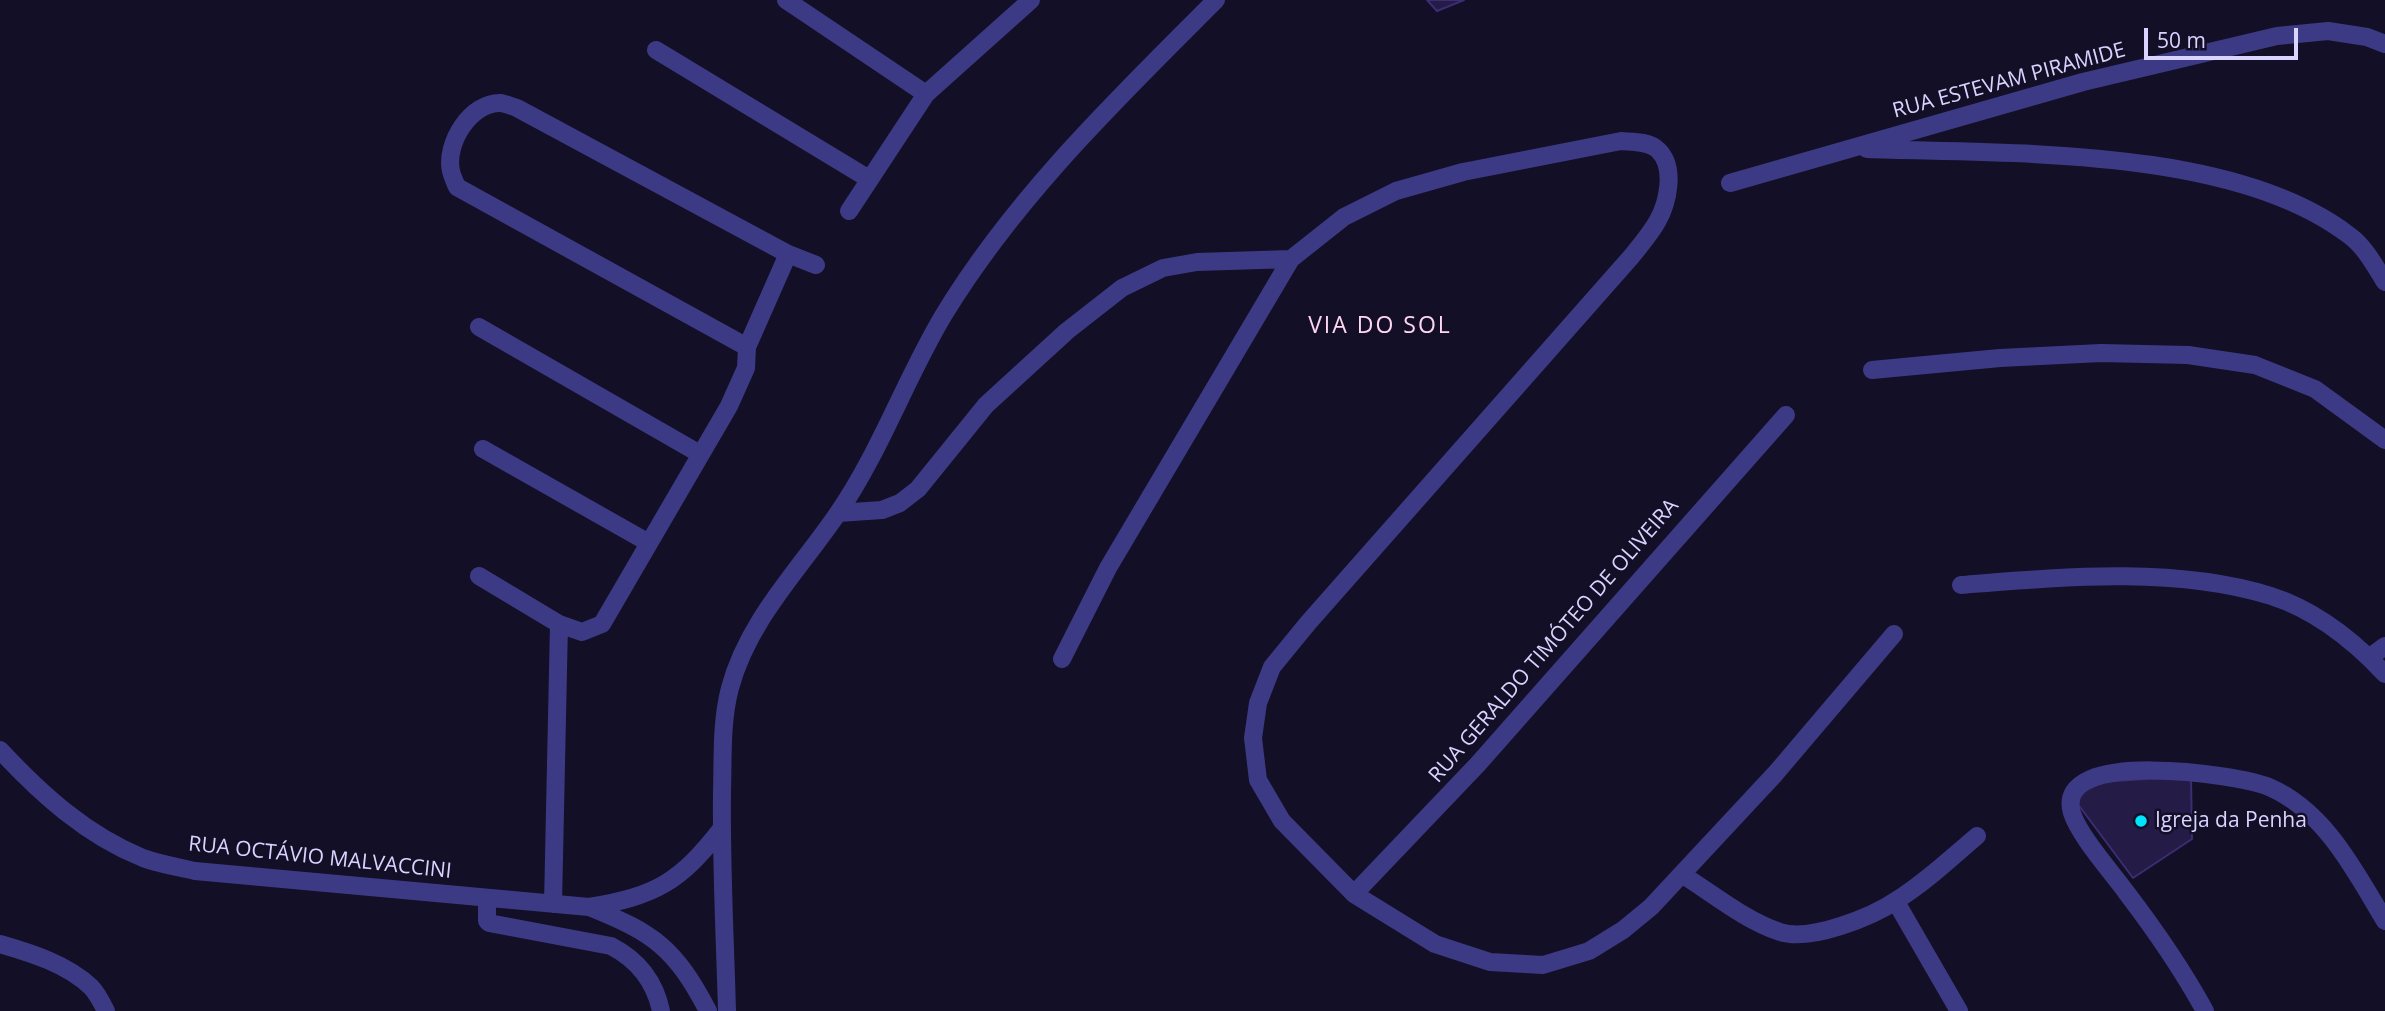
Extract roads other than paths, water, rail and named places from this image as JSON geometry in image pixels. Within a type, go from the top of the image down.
[{"type":"street","points":[[786,0],[926,94]]},
{"type":"street","points":[[849,211],[926,94],[1031,0]]},
{"type":"street","points":[[727,1011],[722,828],[723,730],[734,677],[746,645],[771,605],[838,513],[867,466],[943,316],[985,254],[1035,191],[1110,106],[1216,0]]},
{"type":"street","name":"RUA ESTEVAM PIRAMIDE","points":[[1730,183],[2083,82],[2277,36],[2329,30],[2367,37],[2385,44]]},
{"type":"street","points":[[656,50],[869,178]]},
{"type":"street","points":[[747,347],[457,187],[451,172],[454,140],[469,118],[486,105],[501,103],[517,108],[788,254],[816,265]]},
{"type":"street","points":[[1062,659],[1108,568],[1291,259],[1344,217],[1396,191],[1463,172],[1621,141],[1643,143],[1658,150],[1667,167],[1668,193],[1658,221],[1631,257],[1272,667],[1258,703],[1253,738],[1258,780],[1282,821],[1354,894],[1435,944],[1490,962],[1543,965],[1589,951],[1623,930],[1651,907],[1776,774],[1894,634]]},
{"type":"street","points":[[1850,149],[2111,159],[2210,176],[2279,197],[2321,216],[2353,238],[2385,282]]},
{"type":"street","points":[[480,576],[558,624],[582,632],[602,624],[729,406],[746,368],[747,347],[788,254]]},
{"type":"street","points":[[838,513],[882,510],[900,503],[918,489],[986,405],[1067,331],[1122,288],[1163,268],[1197,262],[1291,259]]},
{"type":"street","points":[[479,327],[700,454]]},
{"type":"street","points":[[1872,370],[2088,353],[2188,355],[2255,365],[2315,389],[2385,440]]},
{"type":"street","name":"RUA GERALDO TIMÓTEO DE OLIVEIRA","points":[[1354,894],[1478,764],[1786,415]]},
{"type":"street","points":[[483,449],[649,543]]},
{"type":"street","points":[[1961,585],[2038,579],[2126,578],[2206,582],[2272,596],[2325,621],[2370,657],[2385,674]]},
{"type":"street","points":[[554,904],[558,624]]},
{"type":"street","points":[[2370,657],[2385,646]]},
{"type":"street","name":"RUA OCTÁVIO MALVACCINI","points":[[0,750],[64,811],[96,836],[144,858],[195,872],[589,907],[648,894],[675,878],[693,862],[722,828]]},
{"type":"street","points":[[2205,1011],[2161,938],[2079,826],[2072,811],[2072,800],[2075,790],[2083,783],[2100,775],[2164,770],[2222,775],[2268,787],[2298,805],[2324,829],[2352,867],[2385,921]]},
{"type":"street","points":[[1683,875],[1733,907],[1781,932],[1804,934],[1832,929],[1896,902],[1977,836]]},
{"type":"street","points":[[487,898],[489,923],[611,946],[628,955],[654,986],[661,1010],[642,1011]]},
{"type":"street","points":[[1896,902],[1959,1011]]},
{"type":"street","name":"RUA OCTÁVIO MALVACCINI","points":[[589,907],[631,924],[657,940],[677,961],[708,1011]]},
{"type":"street","points":[[0,944],[66,968],[92,988],[106,1011]]},
{"type":"place","name":"Igreja da Penha","points":[[2141,821]]},
{"type":"district","name":"VIA DO SOL","points":[[1380,326]]}]
